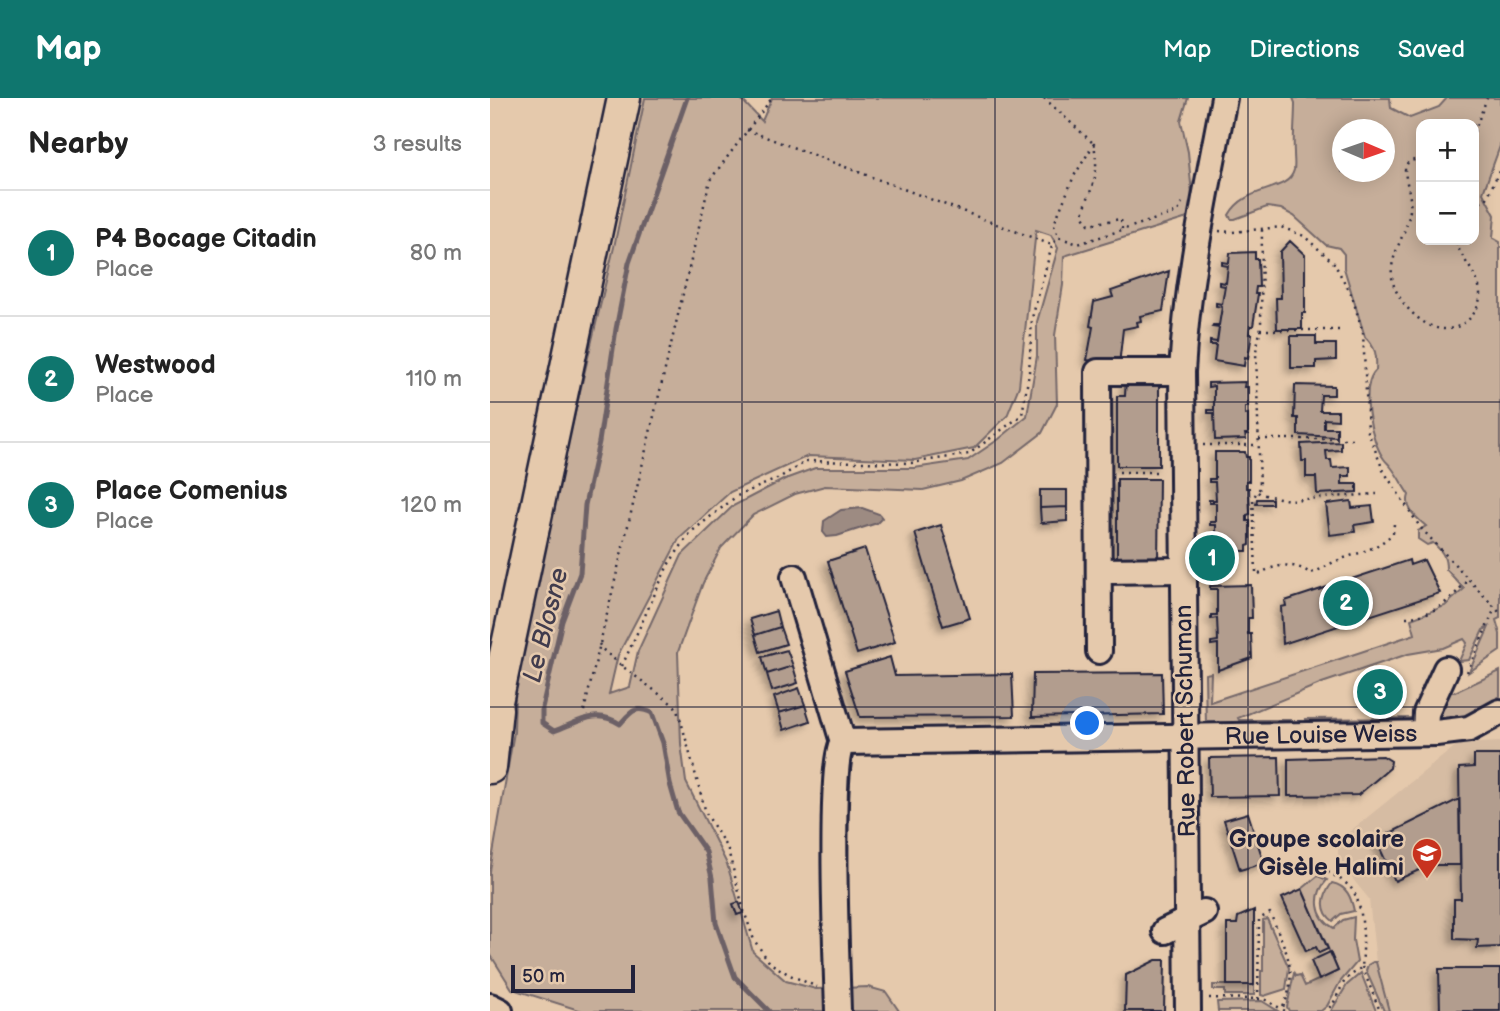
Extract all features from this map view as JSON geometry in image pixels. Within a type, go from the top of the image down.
[{"type":"main road","points":[[490,767],[493,718],[624,98]]},
{"type":"street","name":"Rue Robert Schuman","points":[[1188,1005],[1185,921],[1182,372],[1190,287],[1224,98]]},
{"type":"street","points":[[1099,651],[1098,372],[1182,372]]},
{"type":"street","points":[[1099,571],[1182,570]]},
{"type":"street","points":[[794,577],[843,742],[839,747],[837,768],[830,1002]]},
{"type":"street","points":[[1425,733],[1426,713],[1446,669]]},
{"type":"street","name":"Rue Louise Weiss","points":[[843,742],[1425,733],[1469,729],[1500,712]]},
{"type":"street","points":[[490,1006],[500,1011]]},
{"type":"path","points":[[584,711],[710,180],[772,98]]},
{"type":"path","points":[[1044,98],[1094,144],[1098,166],[1097,180],[1083,214],[1089,224],[1121,219],[1122,229]]},
{"type":"path","points":[[1479,119],[1487,98]]},
{"type":"path","points":[[747,130],[1052,246]]},
{"type":"path","points":[[622,666],[668,565],[691,532],[737,496],[777,479],[807,461],[911,463],[969,454],[1022,415],[1029,373],[1032,318],[1052,246],[1058,237],[1054,223],[1074,176],[1094,144]]},
{"type":"path","points":[[1416,160],[1408,162],[1405,168],[1410,193],[1410,212],[1392,265],[1391,276],[1394,287],[1407,306],[1422,320],[1438,328],[1453,328],[1467,321],[1477,309],[1479,301],[1476,278],[1461,257],[1457,245]]},
{"type":"path","points":[[1479,202],[1487,198],[1500,169]]},
{"type":"path","points":[[1058,237],[1078,244],[1178,212],[1182,201]]},
{"type":"path","points":[[1199,229],[1232,232],[1281,227],[1304,236],[1334,263],[1352,296],[1363,333],[1368,432],[1383,470],[1420,527],[1500,613]]},
{"type":"path","points":[[1262,229],[1261,330],[1256,351],[1260,488],[1253,498],[1258,573],[1271,567],[1299,565],[1310,573],[1319,571],[1334,562],[1373,548],[1392,533],[1394,524]]},
{"type":"path","points":[[1261,330],[1340,330]]},
{"type":"path","points":[[1259,439],[1352,439]]},
{"type":"path","points":[[1182,446],[1259,444]]},
{"type":"path","points":[[1099,472],[1182,472]]},
{"type":"path","points":[[1258,492],[1289,500],[1377,494]]},
{"type":"path","points":[[1406,617],[1444,605],[1469,578]]},
{"type":"path","points":[[599,640],[602,649],[675,706],[706,813],[728,849],[754,940],[771,962],[790,975],[819,988],[830,1002]]},
{"type":"path","points":[[1301,861],[1338,878],[1351,888],[1357,899],[1363,931],[1362,967],[1380,1011]]},
{"type":"path","points":[[1188,1005],[1258,999],[1269,1001],[1283,1010],[1293,969],[1269,913],[1258,919],[1258,999]]},
{"type":"path","points":[[1326,1011],[1333,1004],[1345,980],[1362,967]]},
{"type":"shaded area","points":[[645,98],[740,98],[762,121],[772,98],[1188,98],[1181,121],[1188,152],[1194,216],[1064,256],[1063,285],[1055,335],[1057,404],[1042,433],[1003,463],[961,481],[923,490],[825,486],[795,494],[753,515],[721,548],[703,583],[678,652],[681,744],[686,782],[727,864],[753,952],[786,981],[816,989],[868,987],[886,992],[899,1011],[582,1011],[512,989],[490,954],[490,871],[514,732],[515,693],[562,468],[614,247]],"holes":[[[1036,230],[1051,235],[1058,248],[1037,322],[1037,356],[1027,416],[968,460],[914,468],[815,468],[785,479],[733,506],[682,555],[638,651],[630,687],[609,694],[618,655],[679,539],[730,492],[808,456],[915,460],[974,448],[1007,416],[1019,386]]]},
{"type":"shaded area","points":[[1293,98],[1390,98],[1391,108],[1410,118],[1439,107],[1447,98],[1500,98],[1500,146],[1483,193],[1495,215],[1493,238],[1500,242],[1500,618],[1496,620],[1500,634],[1500,651],[1469,672],[1489,627],[1483,630],[1469,660],[1459,661],[1467,643],[1464,639],[1443,648],[1408,654],[1322,683],[1238,718],[1291,720],[1291,726],[1206,726],[1205,674],[1211,673],[1210,702],[1415,634],[1411,619],[1445,606],[1464,589],[1446,569],[1439,549],[1433,543],[1427,545],[1418,539],[1418,531],[1426,526],[1410,509],[1409,495],[1379,451],[1375,440],[1369,414],[1368,388],[1376,370],[1376,356],[1374,348],[1365,337],[1344,268],[1344,254],[1339,248],[1326,245],[1294,216],[1281,209],[1267,207],[1235,219],[1231,219],[1229,215],[1245,198],[1284,183],[1290,178],[1294,170]]},
{"type":"shaded area","points":[[862,508],[879,514],[882,518],[877,523],[837,536],[827,537],[823,532],[824,521],[841,510]]},
{"type":"shaded area","points":[[1500,671],[1500,696],[1469,714],[1434,722],[1444,692],[1455,692]]},
{"type":"shaded area","points":[[1420,718],[1420,723],[1306,726],[1305,719]]},
{"type":"shaded area","name":"Groupe scolaire Gisèle Halimi","points":[[1500,742],[1500,1011],[1389,1011],[1376,962],[1369,899],[1338,861],[1338,841],[1458,744]]},
{"type":"shaded area","points":[[1318,876],[1327,880],[1320,892],[1318,906],[1328,924],[1334,928],[1343,920],[1354,917],[1353,940],[1357,962],[1321,1011],[1289,1011],[1287,1007],[1294,973],[1296,976],[1300,975],[1305,986],[1338,971],[1302,889]]},
{"type":"shaded area","points":[[1332,883],[1348,893],[1354,911],[1341,914],[1333,921],[1324,907],[1326,892]]},
{"type":"shaded area","points":[[1267,919],[1289,968],[1286,989],[1264,996],[1261,995],[1261,971],[1263,920]]},
{"type":"shaded area","points":[[1376,962],[1389,1011],[1384,1011],[1366,971],[1368,965]]},
{"type":"shaded area","points":[[1361,973],[1376,1011],[1331,1011],[1347,985]]},
{"type":"shaded area","points":[[1213,985],[1254,985],[1254,995],[1225,995],[1225,990],[1213,990]]},
{"type":"shaded area","points":[[1262,1001],[1278,1011],[1218,1011],[1217,1002]]},
{"type":"building","points":[[1290,241],[1305,255],[1305,313],[1302,313],[1302,329],[1277,329],[1276,298],[1281,298],[1280,252]]},
{"type":"building","points":[[1255,252],[1255,259],[1258,259],[1259,287],[1256,287],[1255,294],[1258,294],[1253,326],[1250,326],[1249,334],[1252,334],[1248,358],[1245,357],[1244,366],[1214,361],[1216,345],[1210,345],[1210,341],[1217,342],[1219,328],[1212,327],[1219,325],[1222,307],[1216,306],[1216,303],[1222,304],[1225,286],[1219,285],[1219,282],[1226,283],[1228,266],[1222,265],[1222,262],[1229,263],[1230,253]]},
{"type":"building","points":[[1169,271],[1163,311],[1140,316],[1138,326],[1123,329],[1119,365],[1087,360],[1094,302],[1113,297],[1111,291]]},
{"type":"building","points":[[1291,336],[1316,336],[1316,344],[1336,344],[1336,360],[1316,361],[1316,368],[1291,368]]},
{"type":"building","points":[[1126,378],[1159,378],[1159,466],[1117,466],[1117,396],[1125,396]]},
{"type":"building","points":[[1245,382],[1244,387],[1248,387],[1248,407],[1245,407],[1245,415],[1248,414],[1246,439],[1215,440],[1214,413],[1208,413],[1208,410],[1214,410],[1214,386],[1208,387],[1208,383]]},
{"type":"building","points":[[1295,385],[1334,386],[1334,395],[1321,395],[1320,411],[1338,411],[1338,420],[1324,419],[1324,428],[1337,428],[1337,437],[1298,435],[1298,418],[1294,418]]},
{"type":"building","points":[[1341,442],[1341,450],[1326,451],[1327,460],[1331,460],[1332,468],[1350,467],[1350,476],[1342,476],[1342,484],[1357,484],[1357,492],[1317,494],[1316,477],[1306,477],[1306,461],[1302,461],[1301,444]]},
{"type":"building","points":[[1215,452],[1245,452],[1246,457],[1249,457],[1249,481],[1246,481],[1246,488],[1249,488],[1250,514],[1247,515],[1247,521],[1250,521],[1250,545],[1247,546],[1247,551],[1216,551],[1216,525],[1210,525],[1210,522],[1216,522],[1216,503],[1209,503],[1209,500],[1216,500],[1215,482],[1209,482],[1209,479],[1215,479]]},
{"type":"building","points":[[1117,479],[1159,479],[1158,562],[1117,562]]},
{"type":"building","points":[[1040,490],[1067,490],[1067,507],[1040,508]]},
{"type":"building","points":[[1257,499],[1272,499],[1272,504],[1256,504]]},
{"type":"building","points":[[1351,501],[1352,508],[1372,506],[1374,522],[1354,525],[1355,532],[1330,535],[1326,504]]},
{"type":"building","points":[[1067,507],[1067,521],[1041,523],[1040,508]]},
{"type":"building","points":[[941,525],[970,618],[943,626],[915,533]]},
{"type":"building","points":[[865,549],[895,642],[857,654],[828,561]]},
{"type":"building","points":[[1209,554],[1214,554],[1214,563],[1209,563]]},
{"type":"building","points":[[1409,560],[1410,565],[1424,560],[1440,593],[1283,644],[1281,607],[1286,606],[1285,601]]},
{"type":"building","points":[[1251,585],[1252,618],[1248,618],[1248,634],[1251,634],[1252,658],[1218,670],[1218,644],[1211,645],[1211,642],[1218,641],[1217,618],[1211,619],[1211,615],[1217,615],[1217,589],[1210,589],[1210,586]]},
{"type":"building","points":[[776,611],[780,627],[755,635],[750,619]]},
{"type":"building","points":[[780,627],[786,644],[760,652],[755,635]]},
{"type":"building","points":[[787,650],[793,666],[767,674],[762,657]]},
{"type":"building","points":[[890,657],[895,676],[1012,674],[1014,716],[860,717],[845,671]]},
{"type":"building","points":[[793,666],[798,683],[772,691],[767,674]]},
{"type":"building","points":[[1162,673],[1163,714],[1032,717],[1033,674]]},
{"type":"building","points":[[799,688],[805,705],[779,713],[774,697]]},
{"type":"building","points":[[805,705],[810,721],[784,730],[779,713]]},
{"type":"building","points":[[1474,755],[1500,755],[1500,947],[1477,948],[1478,940],[1454,939],[1454,899],[1461,899],[1459,768],[1474,767]]},
{"type":"building","points":[[1383,756],[1391,761],[1390,768],[1358,795],[1288,796],[1288,759]]},
{"type":"building","points":[[1279,757],[1280,796],[1210,797],[1209,758]]},
{"type":"building","points":[[1459,799],[1460,865],[1430,865],[1395,881],[1376,840]]},
{"type":"building","points":[[1248,813],[1264,863],[1240,870],[1224,820]]},
{"type":"building","points":[[1302,889],[1328,949],[1319,953],[1316,947],[1306,951],[1282,898]]},
{"type":"building","points":[[739,902],[743,913],[737,915],[733,904]]},
{"type":"building","points":[[1254,910],[1254,985],[1227,985],[1227,924],[1237,924],[1238,917]]},
{"type":"building","points":[[1330,952],[1338,971],[1319,980],[1311,961]]},
{"type":"building","points":[[1156,960],[1165,960],[1164,1011],[1125,1011],[1126,975]]},
{"type":"building","points":[[1439,969],[1500,969],[1500,1011],[1440,1011]]},
{"type":"waterway","name":"Le Blosne","points":[[687,98],[629,263],[599,442],[585,505],[580,573],[562,621],[542,708],[542,723],[554,731],[587,718],[603,717],[620,724],[634,711],[652,713],[663,743],[678,812],[706,852],[712,878],[716,923],[735,977],[769,1011]]},
{"type":"place","name":"P4 Bocage Citadin","points":[[1212,558]]},
{"type":"place","name":"Westwood","points":[[1346,603]]},
{"type":"place","name":"Place Comenius","points":[[1380,692]]},
{"type":"place","name":"Groupe scolaire Gisèle Halimi","points":[[1427,880]]}]
